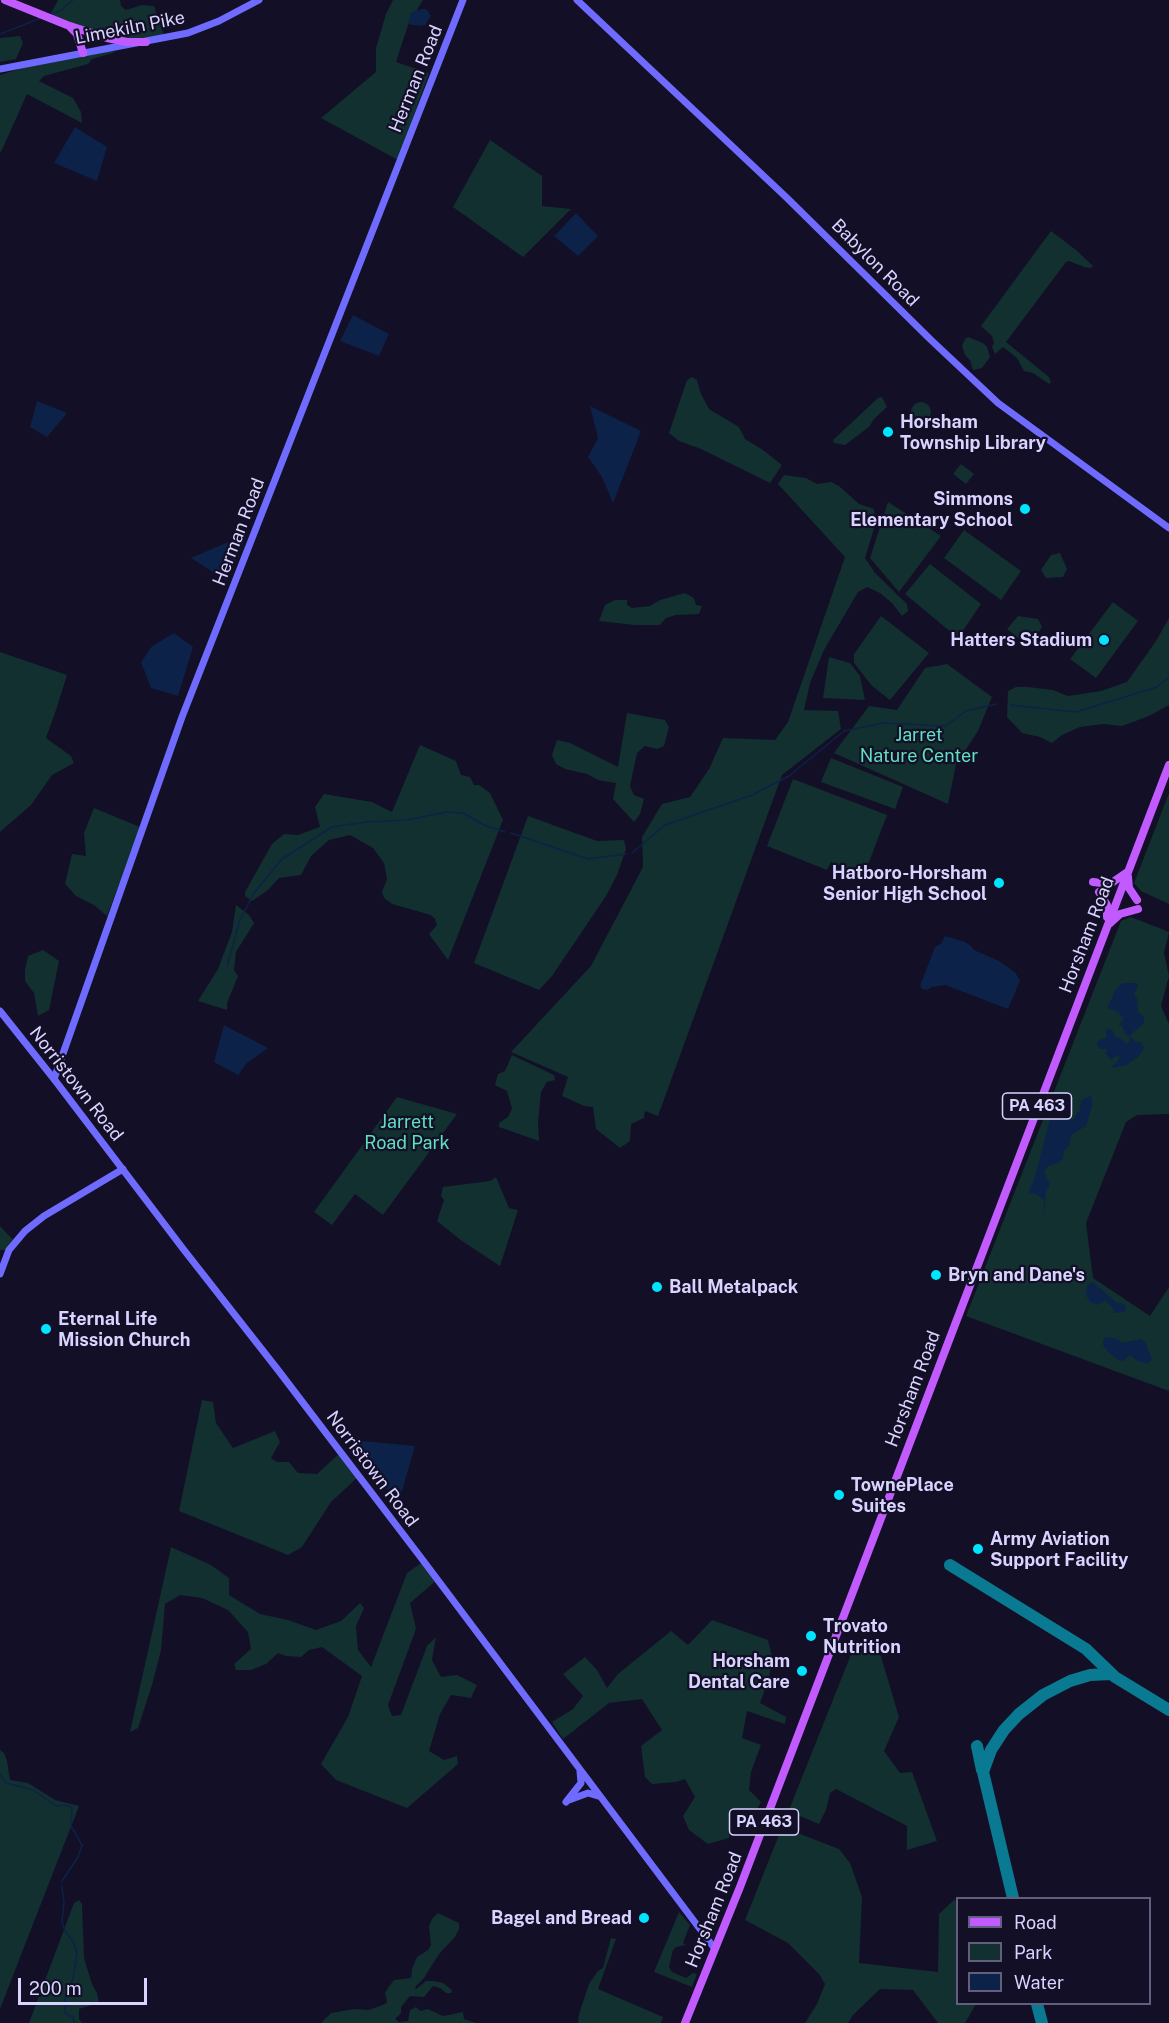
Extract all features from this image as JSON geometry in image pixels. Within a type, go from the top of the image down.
[{"type":"main road","points":[[5,0],[67,25],[118,41],[146,42]]},
{"type":"main road","points":[[67,25],[77,34],[83,53]]},
{"type":"main road","name":"Horsham Road","points":[[685,2023],[1169,765]]},
{"type":"main road","points":[[1093,882],[1110,884],[1127,872],[1129,888],[1137,904],[1120,914],[1106,927]]},
{"type":"main road","points":[[1099,892],[1107,905],[1106,927]]},
{"type":"street","name":"Limekiln Pike","points":[[0,69],[200,30],[259,0]]},
{"type":"street","name":"Herman Road","points":[[54,1079],[186,708],[463,0]]},
{"type":"street","name":"Babylon Road","points":[[577,0],[787,198],[998,403],[1169,528]]},
{"type":"street","name":"Norristown Road","points":[[0,1011],[422,1559],[715,1949]]},
{"type":"street","points":[[0,1274],[9,1250],[25,1231],[44,1216],[123,1169]]},
{"type":"street","points":[[577,1765],[582,1781],[566,1802],[590,1793],[602,1800]]},
{"type":"green space","points":[[58,0],[120,0],[121,6],[126,10],[142,5],[154,6],[165,39],[136,42],[107,38],[49,17]]},
{"type":"green space","points":[[393,0],[423,0],[408,25],[396,62],[429,73],[398,160],[321,118],[376,72],[376,48],[386,14]]},
{"type":"green space","points":[[20,36],[23,43],[16,59],[0,62],[0,38]]},
{"type":"green space","points":[[111,51],[116,52],[92,59],[88,64],[44,76],[39,81],[73,98],[81,112],[82,123],[27,94],[0,151],[0,75],[23,68]]},
{"type":"green space","points":[[490,140],[542,176],[542,206],[571,209],[523,257],[453,207]]},
{"type":"green space","points":[[1051,231],[1093,266],[1084,267],[1066,262],[1006,342],[1049,377],[1051,382],[1049,384],[1033,373],[1024,371],[1017,358],[1003,347],[995,354],[992,347],[994,343],[992,336],[981,326]]},
{"type":"green space","points":[[968,337],[987,347],[990,357],[982,368],[973,370],[970,360],[965,355],[962,346]]},
{"type":"green space","points":[[692,377],[697,380],[709,409],[739,427],[745,439],[782,465],[770,483],[701,449],[679,441],[669,433],[687,380]]},
{"type":"green space","points":[[882,397],[887,407],[869,427],[845,445],[834,443],[833,440],[878,398]]},
{"type":"green space","points":[[921,402],[928,405],[931,412],[928,419],[921,422],[914,419],[911,412],[914,405]]},
{"type":"green space","points":[[961,464],[974,474],[966,484],[953,474]]},
{"type":"green space","points":[[784,475],[806,478],[817,484],[831,482],[859,504],[874,509],[876,522],[865,558],[875,573],[907,604],[908,611],[902,616],[880,593],[867,587],[858,592],[824,650],[810,683],[804,710],[838,711],[841,729],[782,775],[658,1116],[645,1111],[644,1118],[631,1124],[630,1141],[620,1148],[596,1129],[593,1107],[584,1106],[562,1096],[568,1077],[511,1052],[591,966],[643,867],[642,837],[662,804],[690,797],[709,769],[723,738],[775,740],[788,722],[845,557],[778,484]]},
{"type":"green space","points":[[888,502],[941,536],[899,592],[870,558]]},
{"type":"green space","points":[[964,530],[1021,571],[1001,600],[944,558]]},
{"type":"green space","points":[[1060,553],[1067,569],[1063,577],[1046,578],[1041,570],[1051,555]]},
{"type":"green space","points":[[930,564],[981,604],[958,638],[905,594]]},
{"type":"green space","points":[[685,593],[694,598],[696,605],[702,606],[699,614],[676,615],[666,618],[660,625],[599,621],[605,605],[615,600],[627,600],[627,605],[632,608],[650,606],[660,600]]},
{"type":"green space","name":"Hatters Stadium","points":[[1113,602],[1138,621],[1096,678],[1070,659]]},
{"type":"green space","points":[[881,616],[929,653],[890,700],[872,686],[854,663],[854,654]]},
{"type":"green space","points":[[1018,616],[1038,619],[1042,627],[1029,647],[1007,629]]},
{"type":"green space","points":[[1169,618],[1169,705],[1149,716],[1122,726],[1103,724],[1080,727],[1062,735],[1052,743],[1040,737],[1022,733],[1007,717],[1008,691],[1016,687],[1053,690],[1068,696],[1101,691],[1127,682]]},
{"type":"green space","points":[[0,652],[67,675],[46,738],[71,756],[74,763],[52,775],[31,805],[0,832]]},
{"type":"green space","points":[[829,657],[850,663],[860,676],[865,700],[823,698]]},
{"type":"green space","name":"Jarret Nature Center","points":[[947,664],[992,697],[978,731],[956,764],[948,804],[834,753],[869,706],[897,710],[925,668]]},
{"type":"green space","points":[[627,713],[665,720],[669,727],[664,746],[657,749],[645,746],[637,753],[630,786],[634,795],[644,799],[640,814],[634,822],[613,799],[616,783],[598,780],[587,774],[565,769],[556,764],[552,755],[557,740],[570,743],[618,767]]},
{"type":"green space","points":[[420,745],[456,761],[461,775],[470,777],[474,785],[479,785],[490,793],[503,820],[448,960],[429,934],[437,925],[435,919],[431,915],[392,904],[384,898],[382,892],[387,879],[384,863],[373,848],[350,835],[329,840],[311,856],[301,875],[279,878],[268,890],[252,901],[245,896],[245,892],[272,844],[284,834],[298,835],[320,827],[315,807],[324,794],[372,802],[392,812]]},
{"type":"green space","points":[[831,758],[903,787],[895,809],[821,782]]},
{"type":"green space","points":[[793,779],[887,815],[864,875],[831,862],[827,870],[767,846]]},
{"type":"green space","points":[[1169,793],[1169,904],[1141,891],[1134,883]]},
{"type":"green space","points":[[94,808],[140,827],[107,916],[94,905],[76,896],[65,884],[72,854],[86,856],[84,833]]},
{"type":"green space","points":[[528,816],[597,841],[624,840],[626,849],[617,875],[606,896],[552,976],[539,990],[474,963]]},
{"type":"green space","points":[[236,905],[249,915],[254,923],[236,952],[234,970],[238,976],[227,1003],[227,1010],[198,1001],[218,969],[232,932]]},
{"type":"green space","points":[[1131,917],[1169,932],[1164,953],[1169,976],[1161,1006],[1169,1024],[1169,1114],[1137,1115],[1126,1122],[1086,1223],[1093,1278],[1150,1316],[1169,1287],[1169,1391],[966,1316],[1121,921]]},
{"type":"green space","points":[[43,950],[59,961],[49,1010],[38,1016],[34,993],[25,981],[25,970],[28,956]]},
{"type":"green space","points":[[512,1055],[554,1075],[555,1080],[547,1082],[541,1092],[539,1141],[499,1127],[499,1123],[508,1117],[512,1109],[507,1091],[495,1085],[498,1074],[505,1071]]},
{"type":"green space","name":"Jarrett Road Park","points":[[397,1097],[457,1114],[383,1215],[355,1194],[332,1225],[314,1212]]},
{"type":"green space","points":[[496,1177],[509,1208],[518,1210],[500,1266],[437,1221],[444,1200],[441,1196],[443,1187],[490,1181]]},
{"type":"green space","points":[[0,1226],[16,1243],[9,1250],[0,1250]]},
{"type":"green space","points":[[202,1400],[213,1402],[216,1423],[233,1448],[275,1431],[280,1442],[271,1458],[277,1462],[289,1462],[298,1473],[317,1474],[341,1452],[359,1476],[331,1502],[302,1547],[288,1555],[179,1511]]},
{"type":"green space","points":[[171,1547],[211,1565],[229,1578],[229,1595],[260,1614],[288,1620],[316,1630],[341,1621],[360,1603],[364,1608],[356,1626],[358,1650],[371,1667],[407,1573],[424,1561],[438,1579],[410,1603],[416,1629],[388,1705],[392,1716],[401,1715],[427,1646],[436,1637],[432,1660],[441,1677],[457,1675],[477,1685],[471,1698],[451,1695],[440,1714],[429,1751],[444,1760],[457,1756],[458,1764],[407,1808],[336,1780],[321,1764],[348,1717],[362,1676],[322,1647],[309,1650],[301,1657],[278,1653],[266,1664],[251,1670],[236,1670],[234,1664],[251,1649],[248,1632],[228,1610],[202,1598],[180,1595],[165,1604],[161,1650],[152,1685],[138,1728],[130,1732]]},
{"type":"green space","points":[[712,1620],[768,1640],[772,1656],[769,1679],[760,1703],[786,1717],[785,1724],[747,1711],[742,1738],[761,1745],[751,1772],[749,1790],[761,1802],[751,1820],[733,1822],[729,1838],[708,1844],[689,1830],[683,1816],[695,1797],[685,1779],[652,1784],[645,1777],[641,1746],[662,1730],[642,1699],[609,1703],[563,1739],[552,1722],[573,1709],[583,1696],[563,1674],[585,1657],[597,1670],[607,1688],[618,1674],[671,1631],[688,1645]]},
{"type":"green space","points":[[856,1642],[879,1650],[899,1717],[884,1751],[900,1773],[912,1772],[937,1841],[907,1850],[907,1826],[836,1789],[830,1793],[826,1810],[819,1824],[795,1814],[790,1830],[839,1849],[850,1863],[862,1897],[859,1963],[938,1972],[939,1914],[955,1899],[956,2005],[975,2005],[965,2023],[938,2023],[913,1990],[880,1989],[853,2015],[848,2023],[805,2023],[817,2004],[825,1984],[819,1974],[788,1943],[745,1920]]},
{"type":"green space","points":[[0,1750],[7,1761],[10,1780],[28,1783],[55,1800],[79,1806],[0,2009]]},
{"type":"green space","points":[[79,1900],[82,1904],[84,1958],[99,2003],[79,2009],[79,2019],[82,2023],[29,2023],[74,1903]]},
{"type":"green space","points":[[679,1912],[690,1925],[683,1943],[686,1945],[673,1950],[669,1967],[672,1972],[686,1978],[693,1973],[697,1974],[692,1987],[654,1972]]},
{"type":"green space","points":[[438,1913],[459,1923],[459,1929],[415,1987],[416,1989],[426,1981],[434,1981],[443,1983],[452,1990],[451,1993],[446,1993],[433,1986],[424,1997],[410,1996],[395,2019],[399,2022],[408,2021],[410,2010],[416,2007],[420,2011],[428,2009],[443,2016],[463,2012],[464,2019],[476,2023],[321,2023],[331,2013],[354,2009],[369,2010],[385,2004],[387,2002],[385,1993],[390,1985],[394,1980],[411,1978],[417,1957],[428,1950],[431,1945],[429,1926]]},
{"type":"green space","points":[[611,1938],[616,1939],[598,1989],[663,2017],[661,2023],[578,2023],[589,1984],[603,1968]]},
{"type":"water","points":[[426,9],[431,16],[425,25],[408,24],[411,13]]},
{"type":"water","points":[[75,127],[107,147],[97,181],[54,163]]},
{"type":"water","points":[[576,213],[598,236],[578,256],[554,236]]},
{"type":"water","points":[[353,315],[389,334],[379,356],[340,341]]},
{"type":"water","points":[[37,401],[67,413],[47,437],[30,427]]},
{"type":"water","points":[[590,406],[641,431],[613,503],[602,477],[588,457],[598,438]]},
{"type":"water","points":[[247,534],[227,581],[191,558]]},
{"type":"water","points":[[174,633],[193,647],[178,696],[151,688],[141,662],[152,646]]},
{"type":"water","points":[[945,936],[965,942],[974,950],[999,961],[1015,972],[1020,981],[1008,1009],[945,985],[927,990],[922,989],[920,986],[935,947],[941,944]]},
{"type":"water","points":[[1123,983],[1136,983],[1138,986],[1134,995],[1137,998],[1138,1011],[1144,1017],[1144,1023],[1129,1036],[1119,1025],[1124,1017],[1120,1016],[1119,1012],[1107,1008],[1116,989]]},
{"type":"water","points":[[224,1025],[268,1048],[247,1063],[238,1075],[214,1062]]},
{"type":"water","points":[[1106,1029],[1112,1030],[1116,1037],[1122,1039],[1127,1045],[1131,1036],[1135,1042],[1141,1042],[1144,1048],[1139,1056],[1127,1065],[1111,1068],[1120,1057],[1116,1056],[1111,1060],[1106,1054],[1107,1049],[1099,1049],[1097,1045],[1099,1040],[1106,1038]]},
{"type":"water","points":[[1089,1096],[1092,1098],[1092,1107],[1086,1126],[1071,1135],[1063,1159],[1048,1166],[1044,1172],[1050,1185],[1046,1192],[1044,1216],[1044,1200],[1029,1191],[1051,1115],[1053,1111],[1059,1110],[1066,1113],[1072,1121],[1080,1110],[1081,1101]]},
{"type":"water","points":[[1091,1282],[1116,1302],[1124,1304],[1125,1312],[1115,1313],[1105,1300],[1097,1305],[1090,1302],[1086,1295],[1087,1286]]},
{"type":"water","points":[[1104,1338],[1118,1339],[1122,1343],[1142,1339],[1152,1360],[1147,1364],[1130,1355],[1124,1361],[1118,1360],[1103,1345]]},
{"type":"water","points":[[352,1440],[415,1446],[398,1505]]},
{"type":"waterway","points":[[51,14],[60,11],[73,0]]},
{"type":"waterway","points":[[0,34],[41,18]]},
{"type":"waterway","points":[[1010,705],[1076,712],[1157,687],[1169,677]]},
{"type":"waterway","points":[[632,853],[665,825],[752,795],[789,776],[844,731],[884,723],[945,726],[966,711],[996,704]]},
{"type":"waterway","points":[[227,966],[240,920],[254,893],[282,859],[332,827],[366,822],[407,820],[447,812],[463,813],[484,825],[505,832]]},
{"type":"waterway","points":[[511,833],[588,859],[626,854]]},
{"type":"waterway","points":[[0,1774],[6,1783],[33,1790],[56,1806],[66,1805],[72,1808],[71,1826],[82,1845],[78,1857],[62,1881]]},
{"type":"waterway","points":[[62,1886],[64,1902],[62,1922],[77,1953],[73,1979],[65,1999],[65,2013],[73,2017],[75,2023]]},
{"type":"taxiway","points":[[950,1565],[1086,1649],[1115,1677],[1169,1710]]},
{"type":"taxiway","points":[[1013,1897],[983,1772],[991,1750],[1004,1730],[1019,1714],[1043,1695],[1070,1681],[1090,1675],[1111,1674]]},
{"type":"taxiway","points":[[977,1746],[982,1770]]},
{"type":"taxiway","points":[[1037,2005],[1042,2023]]},
{"type":"place","name":"Horsham Township Library","points":[[888,432]]},
{"type":"place","name":"Simmons Elementary School","points":[[1025,509]]},
{"type":"place","name":"Hatters Stadium","points":[[1104,640]]},
{"type":"place","name":"Hatboro-Horsham Senior High School","points":[[999,883]]},
{"type":"place","name":"Bryn and Dane's","points":[[936,1275]]},
{"type":"place","name":"Ball Metalpack","points":[[657,1287]]},
{"type":"place","name":"Eternal Life Mission Church","points":[[46,1329]]},
{"type":"place","name":"TownePlace Suites","points":[[839,1495]]},
{"type":"place","name":"Army Aviation Support Facility","points":[[978,1549]]},
{"type":"place","name":"Trovato Nutrition","points":[[811,1636]]},
{"type":"place","name":"Horsham Dental Care","points":[[802,1671]]},
{"type":"place","name":"Bagel and Bread","points":[[644,1918]]}]
